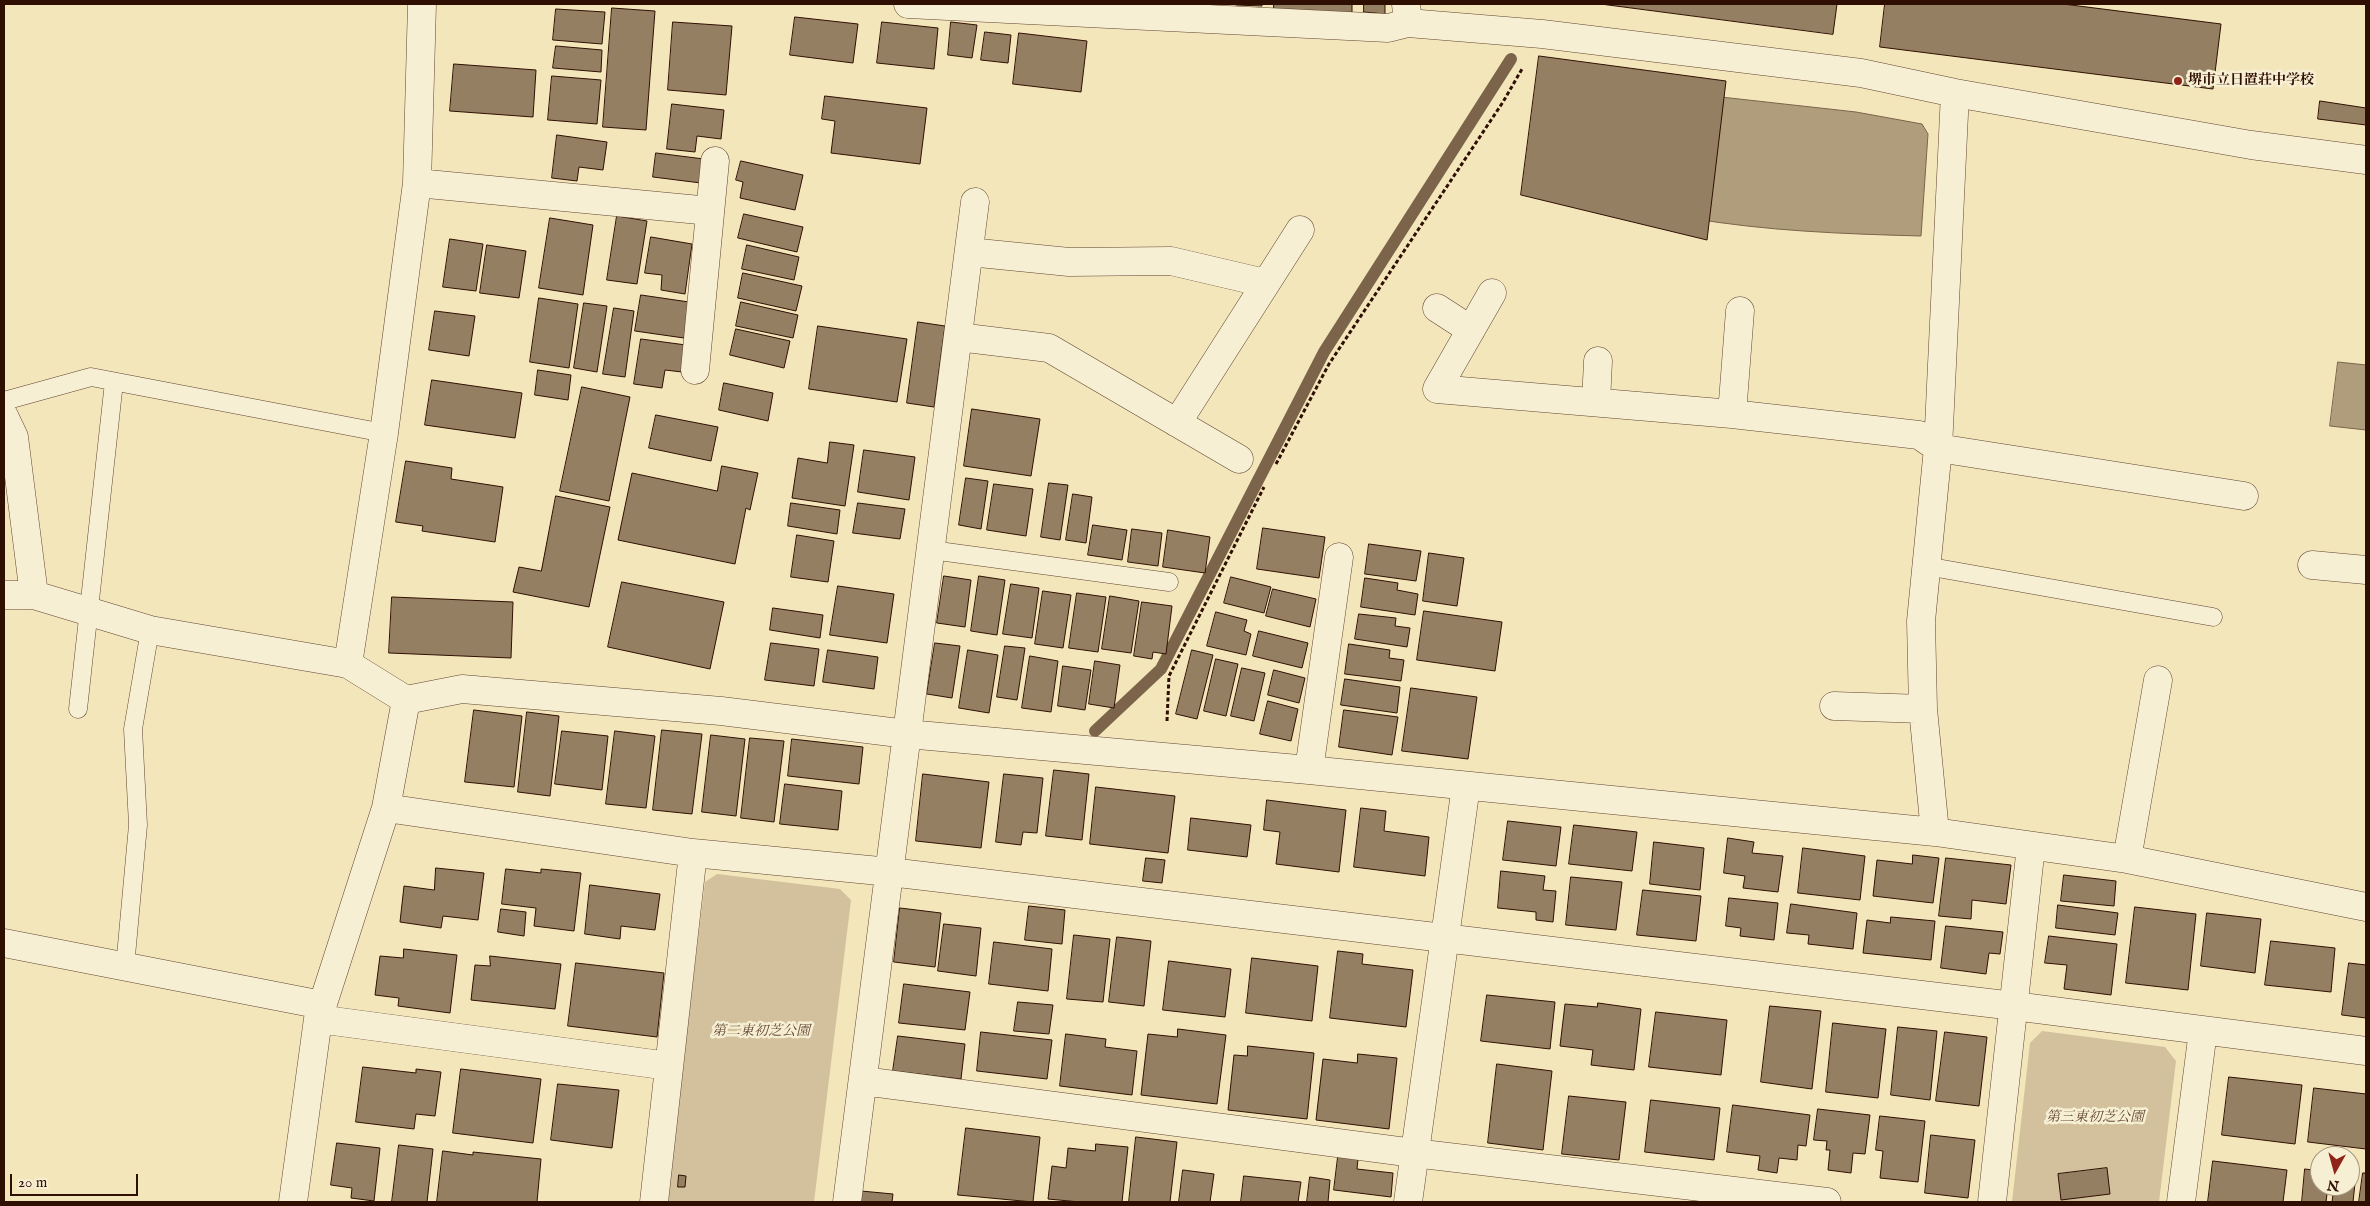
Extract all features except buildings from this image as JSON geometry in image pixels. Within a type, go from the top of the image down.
[{"type":"street","points":[[348,664],[384,433],[417,183],[422,4]]},
{"type":"street","points":[[908,4],[1388,28],[1407,14],[1542,34],[1861,73],[1955,93],[2251,146],[2366,160]]},
{"type":"street","points":[[1935,832],[1923,708],[1921,621],[1938,448],[1955,93]]},
{"type":"street","points":[[696,370],[715,161]]},
{"type":"street","points":[[417,183],[710,211]]},
{"type":"street","points":[[847,1202],[976,202]]},
{"type":"street","points":[[1177,423],[1300,230]]},
{"type":"street","points":[[969,252],[1070,262],[1171,261],[1266,283]]},
{"type":"street","points":[[1492,293],[1437,389],[1732,414],[1919,435],[1938,448],[2244,496]]},
{"type":"street","points":[[1438,308],[1471,330]]},
{"type":"street","points":[[1732,414],[1740,311]]},
{"type":"street","points":[[958,337],[1049,348],[1238,459]]},
{"type":"street","points":[[1596,402],[1598,361]]},
{"type":"street","points":[[4,416],[14,437],[34,595]]},
{"type":"street","points":[[1309,770],[1339,557]]},
{"type":"street","points":[[2312,565],[2366,570]]},
{"type":"street","points":[[4,594],[34,595],[150,630],[348,664],[406,700],[462,689],[721,711],[907,734],[1164,756],[1935,832],[2127,859],[2366,907]]},
{"type":"street","points":[[2127,859],[2158,680]]},
{"type":"street","points":[[293,1202],[320,1012],[386,808],[406,700]]},
{"type":"street","points":[[1834,706],[1923,708]]},
{"type":"street","points":[[1408,1202],[1466,786]]},
{"type":"street","points":[[386,808],[693,853],[890,872],[2014,1006],[2366,1052]]},
{"type":"street","points":[[1992,1202],[2032,846]]},
{"type":"street","points":[[654,1202],[693,853]]},
{"type":"street","points":[[4,943],[125,967],[320,1012],[669,1066]]},
{"type":"street","points":[[2181,1202],[2203,1030]]},
{"type":"street","points":[[863,1081],[1414,1153],[1827,1202]]},
{"type":"lane","points":[[4,401],[91,377],[384,433]]},
{"type":"lane","points":[[78,709],[114,382]]},
{"type":"lane","points":[[931,550],[1169,582]]},
{"type":"lane","points":[[1926,566],[2213,617]]},
{"type":"lane","points":[[125,967],[138,825],[134,729],[150,630]]},
{"type":"path","points":[[1274,467],[1329,364],[1503,102],[1542,34]]},
{"type":"path","points":[[1164,756],[1169,676],[1265,484]]},
{"type":"green space","name":"第二東初芝公園","points":[[717,874],[840,889],[851,900],[814,1202],[666,1202],[705,882]]},
{"type":"green space","name":"第三東初芝公園","points":[[2042,1031],[2165,1047],[2176,1061],[2159,1202],[2012,1202],[2030,1043]]},
{"type":"shaded area","points":[[1595,83],[1856,112],[1922,124],[1928,134],[1921,236],[1776,229],[1690,218]]},
{"type":"shaded area","points":[[2338,362],[2366,365],[2366,430],[2330,426]]},
{"type":"waterway","points":[[1095,731],[1161,669],[1324,352],[1511,59]]},
{"type":"place","name":"堺市立日置荘中学校","points":[[2178,81]]}]
